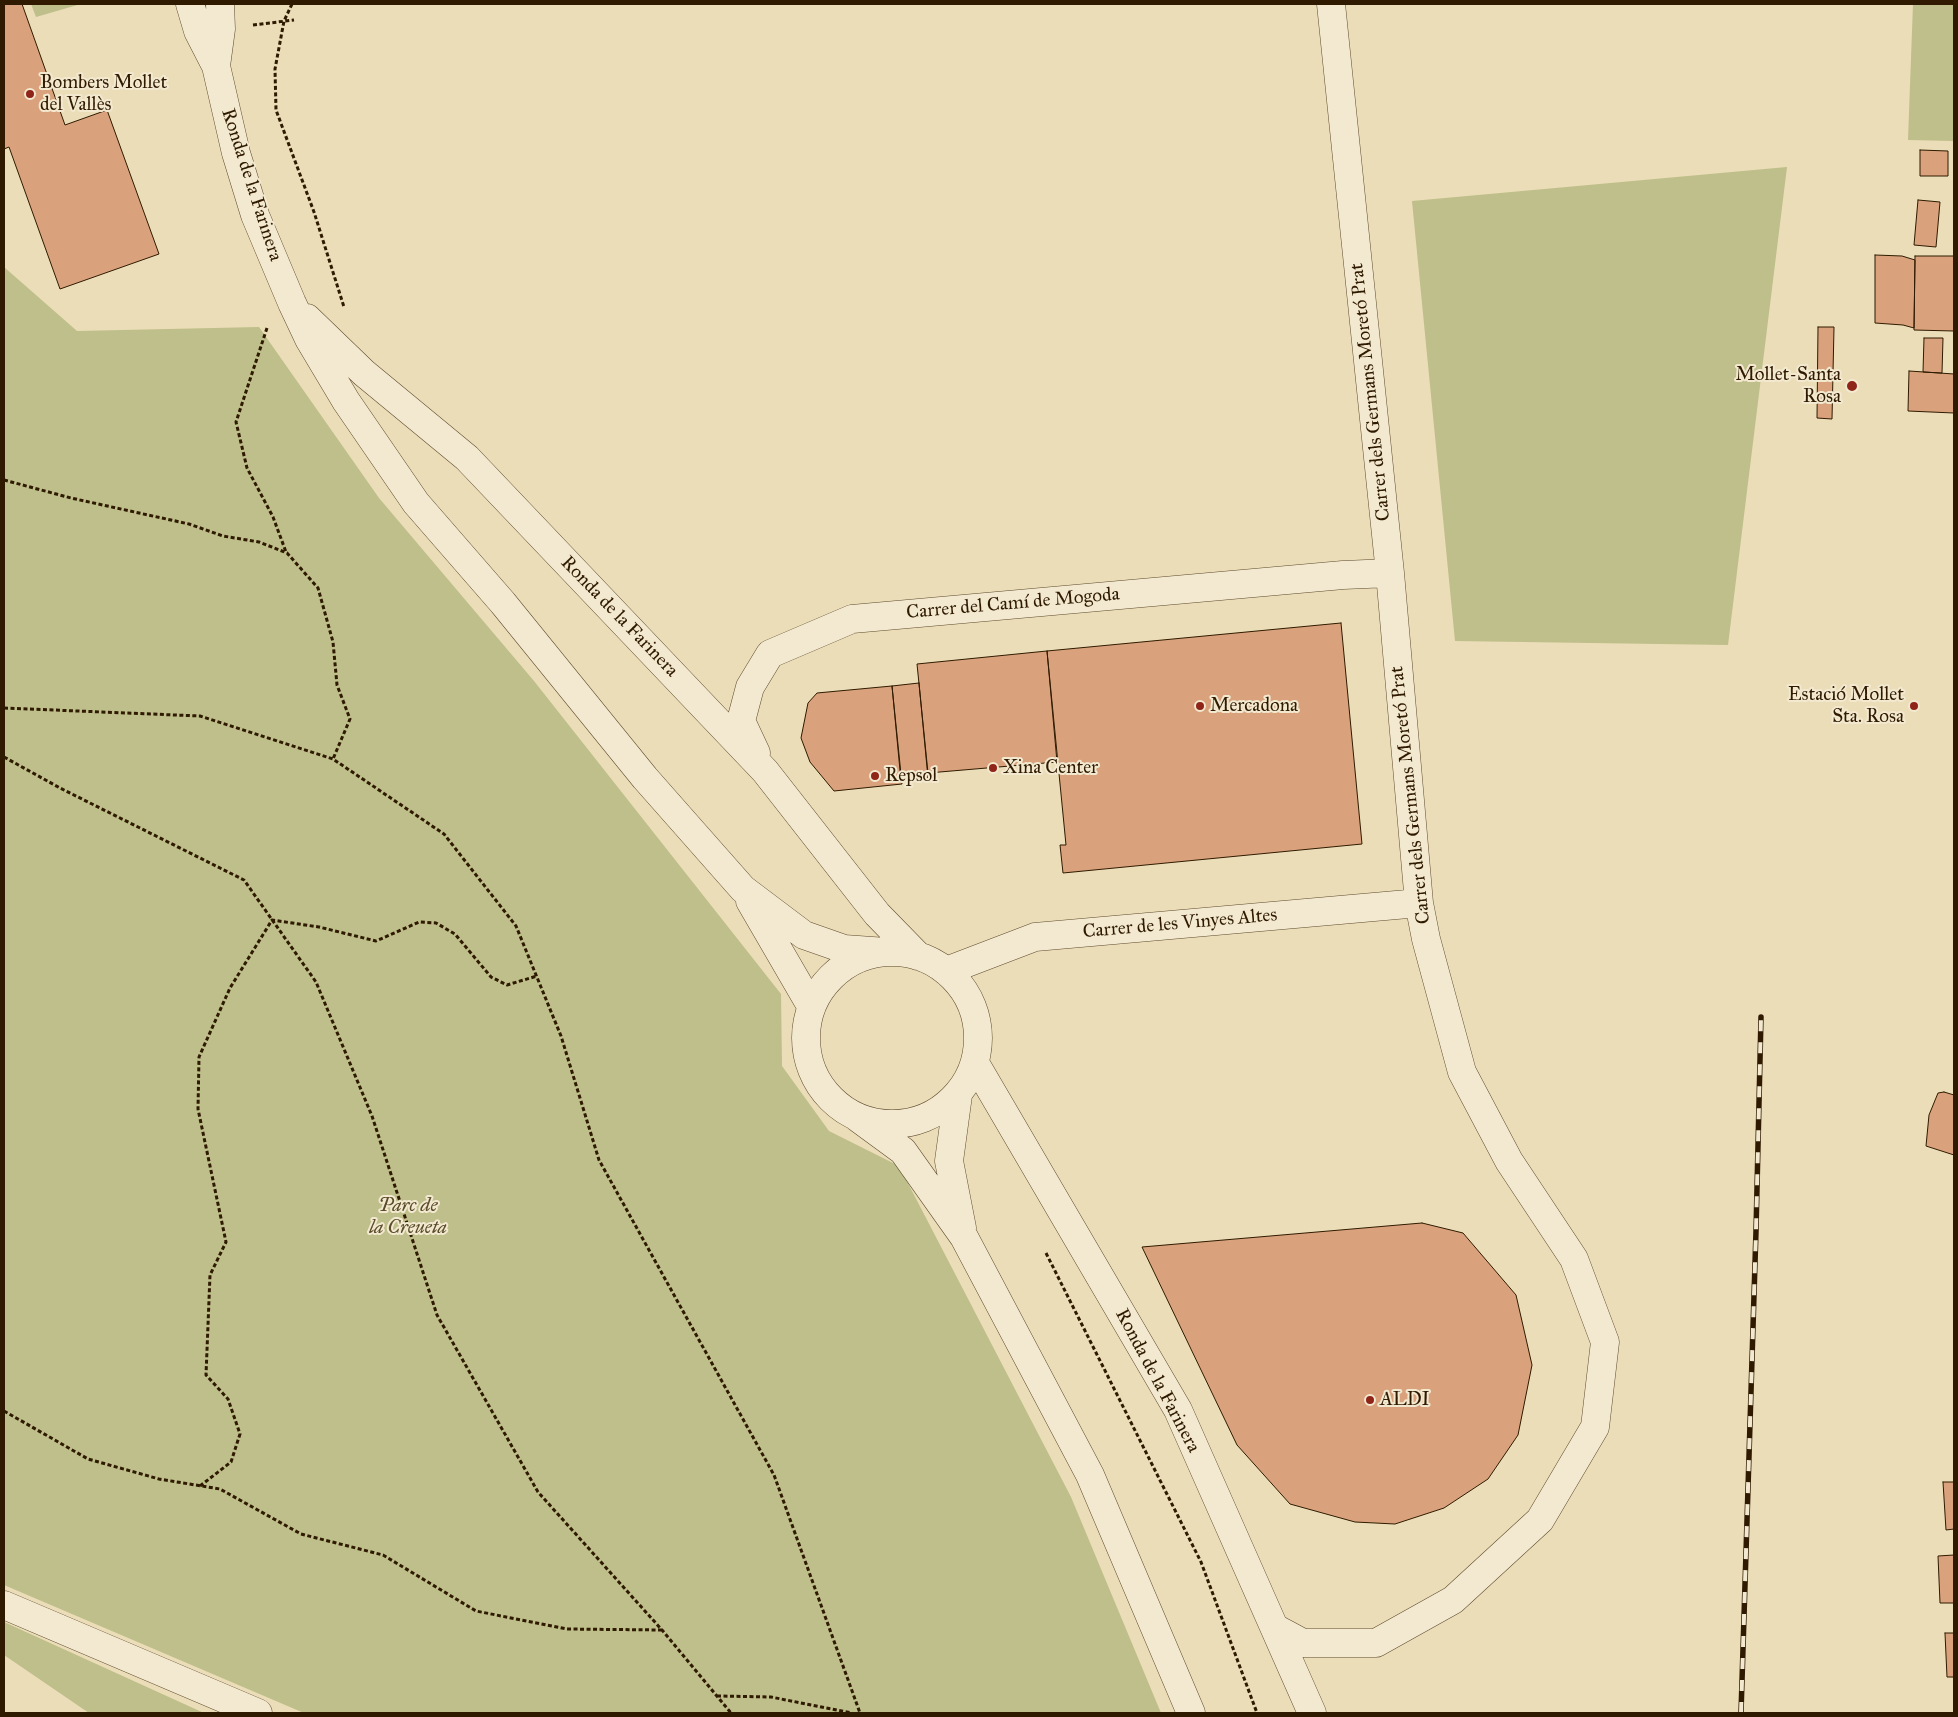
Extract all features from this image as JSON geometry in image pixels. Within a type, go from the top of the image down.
[{"type":"street","points":[[190,4],[198,31],[216,66]]},
{"type":"street","points":[[216,66],[221,29],[220,4]]},
{"type":"street","name":"Carrer dels Germans Moretó Prat","points":[[1275,1628],[1303,1643],[1376,1643],[1452,1600],[1540,1520],[1595,1427],[1605,1342],[1574,1259],[1509,1161],[1462,1072],[1426,939],[1419,903],[1390,573],[1331,4]]},
{"type":"street","name":"Ronda de la Farinera","points":[[216,66],[236,153],[256,215],[309,339],[346,401],[416,502],[502,603],[645,778],[743,889],[811,1006]]},
{"type":"street","name":"Ronda de la Farinera","points":[[292,303],[364,373],[468,458],[765,770],[877,914],[918,956]]},
{"type":"street","name":"Carrer del Camí de Mogoda","points":[[765,770],[741,721],[750,687],[770,654],[852,619],[1342,574],[1390,573]]},
{"type":"street","name":"Ronda de la Farinera","points":[[743,889],[804,935],[844,949],[886,952]]},
{"type":"street","name":"Carrer de les Vinyes Altes","points":[[946,971],[1035,937],[1419,903]]},
{"type":"street","points":[[964,1237],[949,1161],[958,1095],[975,1063],[978,1026],[967,996],[946,971],[918,956],[886,952],[855,960],[828,979],[811,1006],[805,1038],[811,1070],[828,1098],[903,1151],[964,1237],[1090,1475],[1191,1713]]},
{"type":"street","name":"Ronda de la Farinera","points":[[975,1063],[1178,1410],[1312,1713]]},
{"type":"street","points":[[858,1118],[894,1125],[929,1117],[958,1095]]},
{"type":"street","points":[[4,1605],[258,1713]]},
{"type":"path","points":[[292,4],[284,22],[275,69],[276,110],[314,212],[344,308]]},
{"type":"path","points":[[267,327],[236,422],[247,468],[273,517],[286,553],[318,588],[333,642],[337,685],[350,719],[333,759]]},
{"type":"path","points":[[4,480],[70,498],[188,524],[223,536],[259,542],[286,553]]},
{"type":"path","points":[[4,708],[200,716],[333,759],[444,834],[516,926],[561,1036],[599,1160],[774,1475],[860,1713]]},
{"type":"path","points":[[4,757],[60,788],[244,880],[316,982],[372,1116],[437,1315],[538,1492],[662,1630],[731,1713]]},
{"type":"path","points":[[272,920],[319,927],[376,940],[419,922],[436,923],[455,934],[491,976],[507,985],[537,976]]},
{"type":"path","points":[[200,1486],[231,1462],[240,1434],[228,1399],[206,1375],[210,1275],[226,1242],[198,1109],[199,1057],[230,988],[272,920]]},
{"type":"path","points":[[1043,1246],[1201,1562],[1257,1713]]},
{"type":"path","points":[[4,1411],[88,1459],[159,1480],[220,1490],[301,1534],[383,1555],[476,1611],[567,1629],[662,1630]]},
{"type":"path","points":[[717,1696],[771,1697],[852,1713]]},
{"type":"green space","points":[[31,4],[81,4],[36,17]]},
{"type":"green space","points":[[1913,4],[1954,4],[1954,141],[1908,140]]},
{"type":"green space","points":[[1787,167],[1728,645],[1455,641],[1412,201]]},
{"type":"green space","name":"Parc de la Creueta","points":[[4,267],[77,331],[259,327],[379,498],[534,681],[781,994],[782,1066],[829,1131],[899,1166],[1071,1497],[1161,1713],[304,1713],[4,1585]]},
{"type":"green space","points":[[4,1622],[204,1713],[89,1713],[4,1655]]},
{"type":"building","points":[[4,4],[22,4],[65,125],[107,110],[159,254],[60,289],[9,147],[4,149]]},
{"type":"building","points":[[1920,150],[1948,151],[1948,176],[1920,176]]},
{"type":"building","points":[[1918,200],[1940,202],[1936,247],[1914,245]]},
{"type":"building","points":[[1875,255],[1902,256],[1915,260],[1914,328],[1903,325],[1875,323]]},
{"type":"building","points":[[1915,256],[1954,256],[1954,331],[1914,330]]},
{"type":"building","points":[[1818,327],[1834,327],[1832,419],[1817,418]]},
{"type":"building","points":[[1924,338],[1943,338],[1942,373],[1923,372]]},
{"type":"building","points":[[1909,371],[1954,374],[1954,413],[1908,411]]},
{"type":"building","name":"Mercadona","points":[[1341,623],[1362,844],[1063,873],[1060,845],[1066,845],[1047,651]]},
{"type":"building","points":[[1047,651],[1057,762],[928,773],[917,664]]},
{"type":"building","points":[[919,683],[928,778],[901,781],[892,686]]},
{"type":"building","points":[[892,686],[902,784],[834,791],[810,762],[801,738],[808,703],[817,693]]},
{"type":"building","points":[[1944,1092],[1954,1095],[1954,1155],[1926,1146],[1929,1115],[1938,1093]]},
{"type":"building","name":"ALDI","points":[[1422,1223],[1463,1233],[1516,1295],[1532,1365],[1518,1435],[1488,1479],[1444,1508],[1395,1524],[1355,1522],[1290,1504],[1237,1445],[1142,1247]]},
{"type":"building","points":[[1943,1482],[1954,1482],[1954,1529],[1946,1530]]},
{"type":"building","points":[[1954,1555],[1954,1603],[1940,1603],[1938,1556]]},
{"type":"building","points":[[1945,1633],[1954,1633],[1954,1677],[1947,1677]]},
{"type":"railway","points":[[1741,1713],[1761,1017]]},
{"type":"place","name":"Bombers Mollet del Vallès","points":[[30,94]]},
{"type":"place","name":"Mollet-Santa Rosa","points":[[1852,386]]},
{"type":"place","name":"Mercadona","points":[[1200,706]]},
{"type":"place","name":"Estació Mollet Sta. Rosa","points":[[1914,706]]},
{"type":"place","name":"Xina Center","points":[[993,768]]},
{"type":"place","name":"Repsol","points":[[875,776]]},
{"type":"place","name":"ALDI","points":[[1370,1400]]}]
